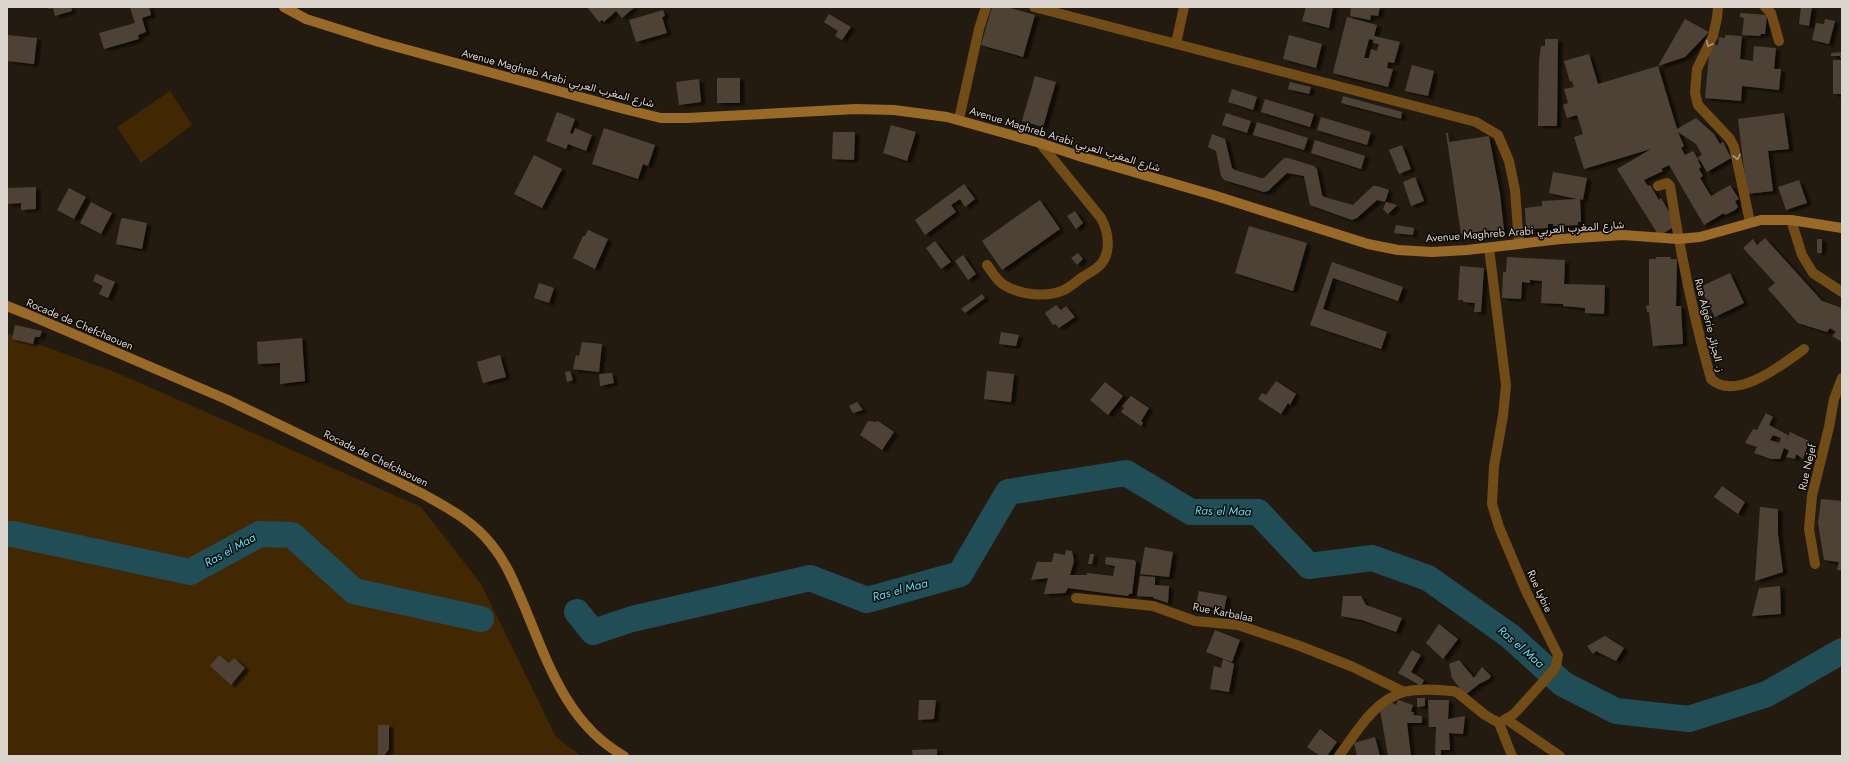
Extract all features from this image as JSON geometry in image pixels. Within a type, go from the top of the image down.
[{"type":"street","name":"Avenue Maghreb Arabi شارع المغرب العربي","points":[[284,7],[306,18],[379,42],[662,118],[856,109],[894,110],[959,119],[1040,142],[1082,157],[1213,195],[1368,244],[1398,250],[1432,252],[1489,248],[1561,239],[1623,234],[1678,239],[1700,237],[1750,222],[1762,220],[1791,220],[1842,228]]},
{"type":"street","points":[[959,119],[979,29],[986,7]]},
{"type":"street","points":[[1034,7],[1476,122],[1498,135],[1509,161],[1515,190],[1519,244]]},
{"type":"street","points":[[1176,44],[1184,7]]},
{"type":"street","points":[[1718,7],[1713,36],[1697,69],[1695,93],[1698,105],[1730,139],[1734,147],[1750,222]]},
{"type":"street","points":[[1765,7],[1771,13],[1779,41]]},
{"type":"street","points":[[986,265],[996,278],[1004,285],[1014,290],[1048,294],[1065,290],[1101,264],[1105,257],[1108,240],[1107,229],[1101,218],[1040,142]]},
{"type":"street","name":"Rue Algérie ز. الجزائر","points":[[1658,186],[1668,183],[1670,186],[1678,239],[1694,317],[1711,379],[1717,385],[1730,386],[1751,382],[1768,374],[1804,349]]},
{"type":"street","points":[[1791,220],[1802,255],[1813,273],[1842,292]]},
{"type":"street","name":"Rue Lybie","points":[[1489,248],[1506,385],[1503,416],[1494,466],[1492,504],[1494,515],[1508,549],[1558,655],[1556,666],[1552,672],[1506,719]]},
{"type":"street","name":"Rocade de Chefchaouen","points":[[7,306],[228,400],[423,494],[458,515],[484,535],[508,568],[557,685],[569,704],[582,722],[624,756]]},
{"type":"street","name":"Rue Nejef","points":[[1814,564],[1810,529],[1812,496],[1829,427],[1834,399],[1842,378]]},
{"type":"street","name":"Rue Karbalaa","points":[[1076,598],[1153,606],[1195,621],[1238,625],[1341,662],[1404,692]]},
{"type":"street","points":[[1339,756],[1367,718],[1379,706],[1391,697],[1404,692],[1416,690],[1453,691],[1458,693],[1480,711],[1506,719],[1560,756]]},
{"type":"street","points":[[1506,719],[1512,756]]},
{"type":"shaded area","points":[[170,91],[192,125],[141,163],[117,127]]},
{"type":"shaded area","points":[[7,333],[115,372],[421,507],[481,584],[556,737],[581,756],[7,756]]},
{"type":"building","points":[[48,7],[71,7],[72,11],[55,16],[53,8],[49,9]]},
{"type":"building","points":[[130,7],[149,7],[151,15],[142,18],[146,32],[138,35],[139,39],[104,49],[99,33],[135,23]]},
{"type":"building","points":[[587,7],[635,7],[622,18],[616,11],[604,22],[602,20],[599,22]]},
{"type":"building","points":[[992,7],[1007,7],[1035,15],[1023,57],[981,45]]},
{"type":"building","points":[[1306,7],[1333,7],[1329,28],[1302,21]]},
{"type":"building","points":[[1351,7],[1380,7],[1378,16],[1371,15],[1370,20],[1350,16]]},
{"type":"building","points":[[1801,7],[1812,7],[1809,26],[1799,24]]},
{"type":"building","points":[[663,10],[665,16],[662,17],[667,33],[636,42],[629,20]]},
{"type":"building","points":[[1740,13],[1767,15],[1765,34],[1761,34],[1760,36],[1742,35],[1744,18],[1740,17]]},
{"type":"building","points":[[829,14],[851,27],[842,40],[835,36],[838,31],[824,22]]},
{"type":"building","points":[[1347,17],[1377,25],[1374,36],[1400,42],[1394,63],[1388,62],[1387,68],[1393,69],[1388,87],[1333,73]],"holes":[[[1374,37],[1373,43],[1379,44],[1377,51],[1371,49],[1369,58],[1364,58],[1369,39],[1373,40]]]},
{"type":"building","points":[[1685,19],[1709,32],[1685,57],[1658,66]]},
{"type":"building","points":[[1825,19],[1835,21],[1829,44],[1812,40],[1816,23],[1824,24]]},
{"type":"building","points":[[7,35],[37,38],[34,64],[7,61]]},
{"type":"building","points":[[1289,35],[1322,44],[1316,68],[1283,59]]},
{"type":"building","points":[[1725,35],[1742,36],[1740,59],[1753,61],[1754,46],[1776,48],[1774,69],[1781,69],[1779,90],[1742,86],[1741,101],[1705,98],[1710,44],[1718,45],[1719,37],[1725,38]]},
{"type":"building","points":[[1545,39],[1558,39],[1557,126],[1538,126],[1539,61],[1541,46],[1545,46]]},
{"type":"building","points":[[1842,52],[1842,58],[1840,58],[1840,56],[1831,56],[1831,53]]},
{"type":"building","points":[[1589,54],[1598,84],[1658,66],[1677,129],[1696,118],[1714,134],[1720,144],[1723,142],[1731,158],[1707,172],[1698,157],[1702,155],[1696,144],[1678,132],[1684,146],[1681,148],[1685,155],[1693,151],[1699,160],[1698,161],[1701,167],[1699,169],[1703,176],[1700,178],[1711,196],[1730,185],[1739,199],[1735,201],[1738,207],[1735,210],[1725,215],[1724,213],[1704,225],[1669,165],[1661,169],[1663,171],[1644,180],[1648,186],[1650,185],[1659,200],[1661,198],[1677,225],[1659,236],[1617,169],[1651,149],[1584,169],[1574,137],[1583,134],[1577,115],[1567,118],[1563,105],[1568,103],[1564,89],[1574,87],[1572,81],[1570,82],[1564,61]]},
{"type":"building","points":[[1833,60],[1842,60],[1842,94],[1833,94]]},
{"type":"building","points":[[1412,65],[1434,71],[1428,96],[1405,91]]},
{"type":"building","points":[[1035,76],[1056,82],[1043,127],[1022,121]]},
{"type":"building","points":[[717,78],[740,78],[740,103],[717,103]]},
{"type":"building","points":[[699,79],[701,102],[679,105],[676,82]]},
{"type":"building","points":[[1290,82],[1311,87],[1309,94],[1288,89]]},
{"type":"building","points":[[1232,89],[1257,97],[1253,110],[1228,102]]},
{"type":"building","points":[[1343,96],[1402,112],[1401,119],[1341,103]]},
{"type":"building","points":[[1265,99],[1314,114],[1310,127],[1261,112]]},
{"type":"building","points":[[557,112],[575,119],[570,133],[573,134],[575,128],[592,135],[586,151],[568,144],[566,149],[546,141]]},
{"type":"building","points":[[1226,113],[1251,121],[1247,133],[1222,125]]},
{"type":"building","points":[[1784,113],[1789,149],[1768,151],[1773,191],[1747,194],[1738,119]]},
{"type":"building","points":[[1321,117],[1371,132],[1367,145],[1317,130]]},
{"type":"building","points":[[1257,122],[1308,138],[1304,150],[1253,135]]},
{"type":"building","points":[[891,125],[916,132],[907,161],[883,153]]},
{"type":"building","points":[[604,128],[655,145],[648,166],[643,164],[638,179],[592,164]]},
{"type":"building","points":[[833,132],[855,132],[854,160],[832,159]]},
{"type":"building","points":[[1446,133],[1448,133],[1449,142],[1489,136],[1500,194],[1504,230],[1490,232],[1490,230],[1461,234]]},
{"type":"building","points":[[1212,134],[1225,139],[1232,168],[1235,170],[1264,178],[1284,158],[1288,158],[1314,166],[1317,169],[1322,195],[1324,197],[1353,205],[1373,186],[1377,186],[1389,190],[1385,202],[1377,200],[1357,218],[1352,220],[1310,205],[1304,176],[1287,173],[1268,191],[1264,192],[1224,180],[1221,176],[1216,151],[1208,147]]},
{"type":"building","points":[[1315,140],[1365,156],[1361,169],[1311,153]]},
{"type":"building","points":[[1402,145],[1411,169],[1399,174],[1389,150]]},
{"type":"building","points":[[534,155],[562,169],[542,208],[514,194]]},
{"type":"building","points":[[1553,172],[1587,178],[1583,200],[1580,199],[1581,222],[1578,222],[1578,225],[1553,226],[1553,224],[1548,224],[1548,228],[1526,229],[1525,208],[1542,206],[1542,201],[1577,199],[1549,193]]},
{"type":"building","points":[[1415,177],[1424,201],[1411,206],[1403,182]]},
{"type":"building","points":[[1799,180],[1807,203],[1786,210],[1778,187]]},
{"type":"building","points":[[964,184],[975,199],[965,207],[960,199],[951,205],[956,212],[925,235],[915,220]]},
{"type":"building","points":[[36,187],[36,209],[21,210],[21,203],[7,204],[7,188]]},
{"type":"building","points":[[69,188],[86,197],[74,219],[57,210]]},
{"type":"building","points":[[1040,200],[1060,229],[1002,270],[982,241]]},
{"type":"building","points":[[91,202],[112,213],[101,234],[80,223]]},
{"type":"building","points":[[1386,202],[1397,205],[1388,214],[1383,209]]},
{"type":"building","points":[[1075,211],[1083,223],[1076,229],[1067,216]]},
{"type":"building","points":[[123,218],[147,223],[142,249],[116,244],[121,219]]},
{"type":"building","points":[[1396,225],[1414,228],[1413,235],[1394,233]]},
{"type":"building","points":[[1249,226],[1307,243],[1293,291],[1235,273]]},
{"type":"building","points":[[588,230],[608,239],[595,269],[573,258],[583,236],[585,236]]},
{"type":"building","points":[[1765,238],[1822,301],[1842,308],[1842,342],[1832,336],[1836,332],[1830,328],[1827,332],[1798,323],[1768,289],[1775,283],[1743,248],[1753,239],[1757,245]]},
{"type":"building","points":[[1817,239],[1822,239],[1822,253],[1817,253]]},
{"type":"building","points":[[935,241],[951,262],[941,269],[926,248]]},
{"type":"building","points":[[1078,253],[1083,259],[1077,265],[1071,258]]},
{"type":"building","points":[[963,255],[976,274],[968,280],[955,261]]},
{"type":"building","points":[[1507,257],[1565,260],[1564,284],[1605,285],[1604,314],[1585,313],[1585,308],[1563,306],[1563,304],[1541,303],[1542,281],[1530,280],[1530,283],[1522,282],[1521,299],[1502,298],[1503,272],[1506,272]]},
{"type":"building","points":[[1656,257],[1671,257],[1670,259],[1677,259],[1676,306],[1681,306],[1683,344],[1653,346],[1649,312],[1647,312],[1646,306],[1649,305],[1649,259],[1656,259]]},
{"type":"building","points":[[1332,262],[1403,287],[1398,301],[1333,278],[1323,309],[1387,332],[1381,349],[1310,325]]},
{"type":"building","points":[[1460,266],[1484,268],[1481,312],[1474,312],[1475,303],[1458,300]]},
{"type":"building","points":[[1730,273],[1744,303],[1715,317],[1700,287]]},
{"type":"building","points":[[96,274],[115,282],[108,298],[99,294],[103,286],[93,281]]},
{"type":"building","points":[[539,283],[554,288],[549,303],[534,298]]},
{"type":"building","points":[[982,294],[985,298],[965,313],[961,309]]},
{"type":"building","points":[[1056,305],[1061,310],[1066,306],[1075,317],[1059,328],[1055,324],[1053,325],[1045,313]]},
{"type":"building","points":[[15,325],[42,331],[40,337],[35,337],[33,344],[12,339]]},
{"type":"building","points":[[1001,332],[1019,335],[1016,346],[999,344]]},
{"type":"building","points":[[302,338],[305,381],[280,384],[280,363],[258,364],[257,342]]},
{"type":"building","points":[[582,342],[602,344],[599,372],[573,369],[576,355],[579,356]]},
{"type":"building","points":[[500,355],[506,377],[483,383],[477,362]]},
{"type":"building","points":[[570,371],[573,380],[567,382],[565,372]]},
{"type":"building","points":[[987,371],[1014,374],[1011,402],[984,399]]},
{"type":"building","points":[[612,373],[614,383],[600,386],[599,374]]},
{"type":"building","points":[[1276,381],[1296,394],[1290,405],[1288,403],[1281,414],[1258,399],[1262,393],[1266,395]]},
{"type":"building","points":[[1105,382],[1123,396],[1108,415],[1090,400]]},
{"type":"building","points":[[1131,396],[1149,408],[1141,421],[1143,423],[1141,426],[1121,412],[1124,408],[1122,406]]},
{"type":"building","points":[[857,402],[863,410],[853,413],[849,406]]},
{"type":"building","points":[[1766,413],[1773,417],[1769,425],[1788,435],[1785,443],[1790,432],[1809,441],[1803,459],[1796,454],[1795,459],[1786,457],[1789,451],[1784,448],[1780,459],[1771,459],[1754,453],[1757,447],[1745,443],[1753,429],[1757,430]],"holes":[[[1773,435],[1781,438],[1779,443],[1770,440]]]},
{"type":"building","points":[[868,421],[878,421],[894,432],[882,450],[860,435]]},
{"type":"building","points":[[1722,486],[1745,502],[1738,514],[1714,497]]},
{"type":"building","points":[[1821,499],[1842,501],[1842,570],[1837,570],[1839,562],[1824,560],[1818,523]]},
{"type":"building","points":[[1760,507],[1778,509],[1778,534],[1783,572],[1755,581]]},
{"type":"building","points":[[1145,547],[1173,552],[1169,577],[1140,574]]},
{"type":"building","points":[[1066,550],[1072,551],[1074,561],[1070,575],[1087,575],[1087,573],[1113,576],[1115,566],[1105,564],[1106,557],[1134,560],[1136,562],[1132,594],[1129,594],[1128,596],[1068,588],[1065,593],[1044,594],[1048,578],[1031,580],[1037,562],[1052,562],[1054,553],[1065,555]]},
{"type":"building","points":[[1090,554],[1094,554],[1092,564],[1088,564]]},
{"type":"building","points":[[1140,576],[1155,577],[1155,585],[1169,586],[1168,603],[1153,597],[1137,596]]},
{"type":"building","points":[[1780,586],[1781,614],[1752,616],[1759,588]]},
{"type":"building","points":[[1199,591],[1227,596],[1224,610],[1196,604]]},
{"type":"building","points":[[1343,596],[1361,596],[1366,605],[1402,618],[1396,632],[1362,620],[1341,616]]},
{"type":"building","points":[[1439,624],[1458,639],[1443,659],[1426,643]]},
{"type":"building","points":[[1215,630],[1240,640],[1232,662],[1206,652]]},
{"type":"building","points":[[1605,636],[1624,648],[1616,661],[1596,651],[1593,654],[1587,646]]},
{"type":"building","points":[[1412,650],[1421,655],[1411,672],[1424,680],[1421,686],[1398,673]]},
{"type":"building","points":[[219,655],[229,663],[234,658],[245,668],[231,685],[210,666]]},
{"type":"building","points":[[1223,659],[1234,664],[1229,692],[1210,689],[1214,666],[1221,668]]},
{"type":"building","points":[[1459,660],[1474,678],[1482,667],[1491,676],[1489,679],[1479,684],[1465,695],[1452,678],[1449,664]]},
{"type":"building","points":[[1417,698],[1425,698],[1425,706],[1417,707]]},
{"type":"building","points":[[919,700],[936,700],[934,719],[918,720]]},
{"type":"building","points":[[1398,700],[1413,705],[1411,712],[1414,712],[1413,715],[1422,716],[1422,723],[1407,723],[1411,756],[1388,756],[1380,710],[1391,702],[1396,705]]},
{"type":"building","points":[[1428,700],[1449,700],[1448,719],[1465,716],[1463,734],[1449,733],[1450,750],[1441,750],[1441,756],[1435,756],[1436,727],[1429,727]]},
{"type":"building","points":[[378,725],[389,725],[389,749],[384,756],[378,756]]},
{"type":"building","points":[[1320,729],[1337,742],[1327,756],[1320,756],[1307,747]]},
{"type":"building","points":[[1375,737],[1380,756],[1357,756],[1354,743]]},
{"type":"building","points":[[937,749],[937,756],[913,756],[912,750]]},
{"type":"waterway","name":"Ras el Maa","points":[[577,612],[593,632],[632,619],[810,578],[867,600],[960,574],[1008,492],[1126,473],[1191,512],[1258,512],[1309,566],[1372,558],[1428,578],[1510,636],[1563,684],[1616,711],[1689,719],[1767,694],[1842,651]]},
{"type":"waterway","name":"Ras el Maa","points":[[7,534],[13,534],[190,572],[260,534],[292,535],[354,591],[481,619]]}]
